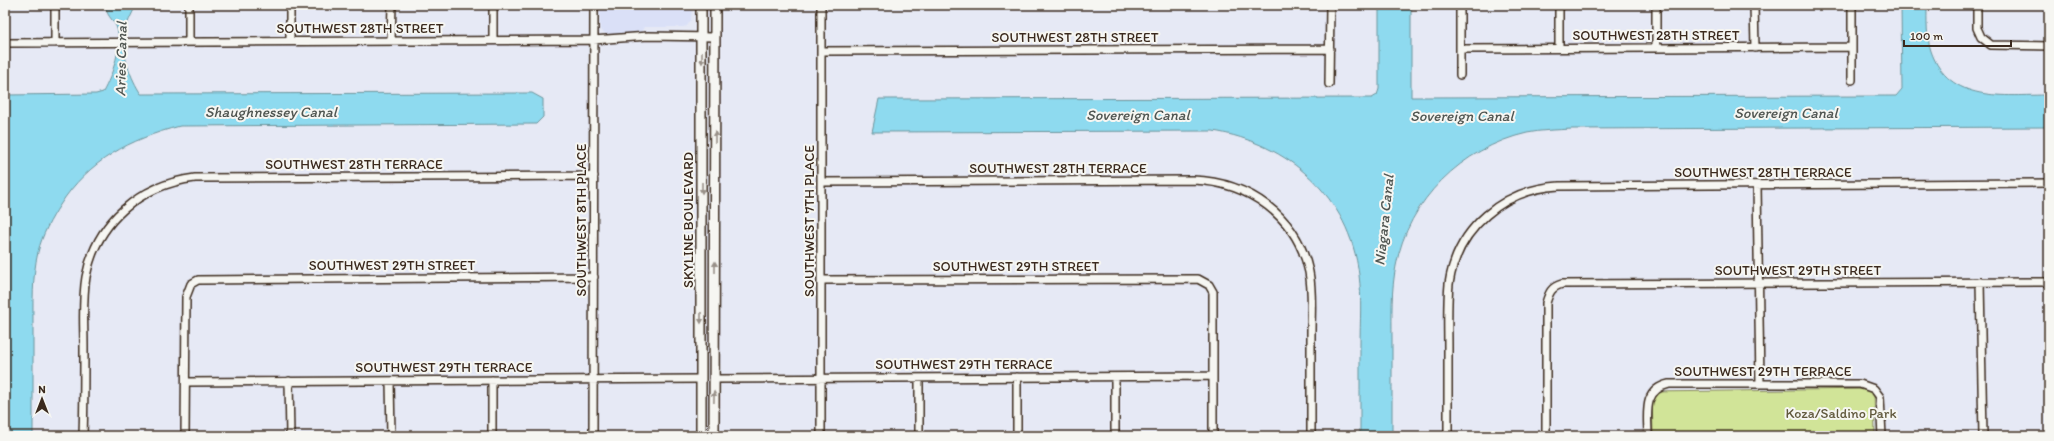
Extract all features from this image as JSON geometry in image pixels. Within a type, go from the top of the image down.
[{"type":"street","points":[[55,5],[55,43]]},
{"type":"street","points":[[189,5],[189,42]]},
{"type":"street","points":[[290,5],[290,41]]},
{"type":"street","points":[[391,41],[392,5]]},
{"type":"street","points":[[493,5],[493,40]]},
{"type":"street","name":"SOUTHWEST 8TH PLACE","points":[[593,436],[594,5]]},
{"type":"street","name":"SKYLINE BOULEVARD","points":[[701,5],[701,436]]},
{"type":"street","name":"SKYLINE BOULEVARD","points":[[714,436],[715,5]]},
{"type":"street","name":"SOUTHWEST 7TH PLACE","points":[[821,5],[821,436]]},
{"type":"street","points":[[1329,84],[1330,5]]},
{"type":"street","points":[[1460,5],[1460,75]]},
{"type":"street","points":[[1558,48],[1559,5]]},
{"type":"street","points":[[1656,5],[1656,48]]},
{"type":"street","points":[[1754,5],[1755,48]]},
{"type":"street","points":[[1852,5],[1852,80]]},
{"type":"street","points":[[1977,5],[1977,28],[1981,37],[1991,45],[2049,46]]},
{"type":"street","name":"SOUTHWEST 28TH STREET","points":[[5,43],[593,40],[648,36],[715,37]]},
{"type":"street","name":"SOUTHWEST 28TH STREET","points":[[1460,49],[1755,48],[1852,46]]},
{"type":"street","name":"SOUTHWEST 28TH STREET","points":[[821,52],[1330,49]]},
{"type":"street","name":"SOUTHWEST 28TH TERRACE","points":[[83,436],[84,300],[86,278],[92,256],[99,240],[108,226],[122,210],[138,197],[152,189],[176,181],[195,178],[594,176]]},
{"type":"street","name":"SOUTHWEST 28TH TERRACE","points":[[822,182],[1203,180],[1233,186],[1250,194],[1266,204],[1283,219],[1299,244],[1310,278],[1311,436]]},
{"type":"street","name":"SOUTHWEST 28TH TERRACE","points":[[1448,436],[1449,284],[1461,248],[1474,228],[1485,216],[1507,200],[1529,191],[1551,186],[2049,183]]},
{"type":"street","points":[[1757,185],[1760,384]]},
{"type":"street","name":"SOUTHWEST 29TH STREET","points":[[186,382],[186,297],[191,284],[198,280],[594,277]]},
{"type":"street","name":"SOUTHWEST 29TH STREET","points":[[822,280],[1198,279],[1209,285],[1213,292],[1212,376]]},
{"type":"street","points":[[1980,282],[1983,436]]},
{"type":"street","name":"SOUTHWEST 29TH STREET","points":[[1546,436],[1546,303],[1550,291],[1555,286],[1562,284],[2049,282]]},
{"type":"street","points":[[1212,376],[1213,436]]},
{"type":"street","name":"SOUTHWEST 29TH TERRACE","points":[[715,379],[1212,376]]},
{"type":"street","points":[[1017,377],[1017,436]]},
{"type":"street","points":[[1115,377],[1115,436]]},
{"type":"street","points":[[919,378],[919,436]]},
{"type":"street","points":[[701,379],[715,379]]},
{"type":"street","name":"SOUTHWEST 29TH TERRACE","points":[[186,382],[701,379]]},
{"type":"street","points":[[492,380],[492,436]]},
{"type":"street","points":[[289,381],[290,436]]},
{"type":"street","points":[[390,381],[391,436]]},
{"type":"street","points":[[185,436],[186,382]]},
{"type":"street","name":"SOUTHWEST 29TH TERRACE","points":[[1648,436],[1648,404],[1652,392],[1660,386],[1669,384],[1860,384],[1874,389],[1880,397],[1882,436]]},
{"type":"shaded area","points":[[600,5],[692,5],[691,20],[687,26],[683,27],[644,27],[638,34],[607,35],[600,29]]},
{"type":"green space","name":"Koza/Saldino Park","points":[[1874,389],[1875,436],[1653,436],[1652,392]]},
{"type":"water","points":[[106,5],[136,5],[126,27],[123,41],[128,66],[141,94],[532,93],[543,99],[543,117],[536,124],[180,126],[162,131],[127,145],[97,164],[84,176],[60,205],[47,227],[36,261],[33,291],[33,436],[5,436],[5,95],[96,94],[103,92],[113,69],[119,41],[116,26],[108,14]]},
{"type":"water","points":[[1379,5],[1411,5],[1411,97],[1896,96],[1902,89],[1901,5],[1927,5],[1929,45],[1939,68],[1951,80],[1964,88],[1980,93],[2014,96],[2049,95],[2049,127],[1572,129],[1527,133],[1503,140],[1460,164],[1442,180],[1412,219],[1402,242],[1394,275],[1392,311],[1392,436],[1360,436],[1360,292],[1359,275],[1353,247],[1343,221],[1329,198],[1311,178],[1290,161],[1266,148],[1240,137],[1213,131],[872,132],[879,99],[1372,98],[1377,95],[1379,89]]},
{"type":"water label","name":"Aries Canal","points":[[121,59]]},
{"type":"water label","name":"Shaughnessey Canal","points":[[271,112]]},
{"type":"water label","name":"Sovereign Canal","points":[[1786,113]]},
{"type":"water label","name":"Sovereign Canal","points":[[1138,115]]},
{"type":"water label","name":"Sovereign Canal","points":[[1462,116]]},
{"type":"water label","name":"Niagara Canal","points":[[1384,220]]}]
